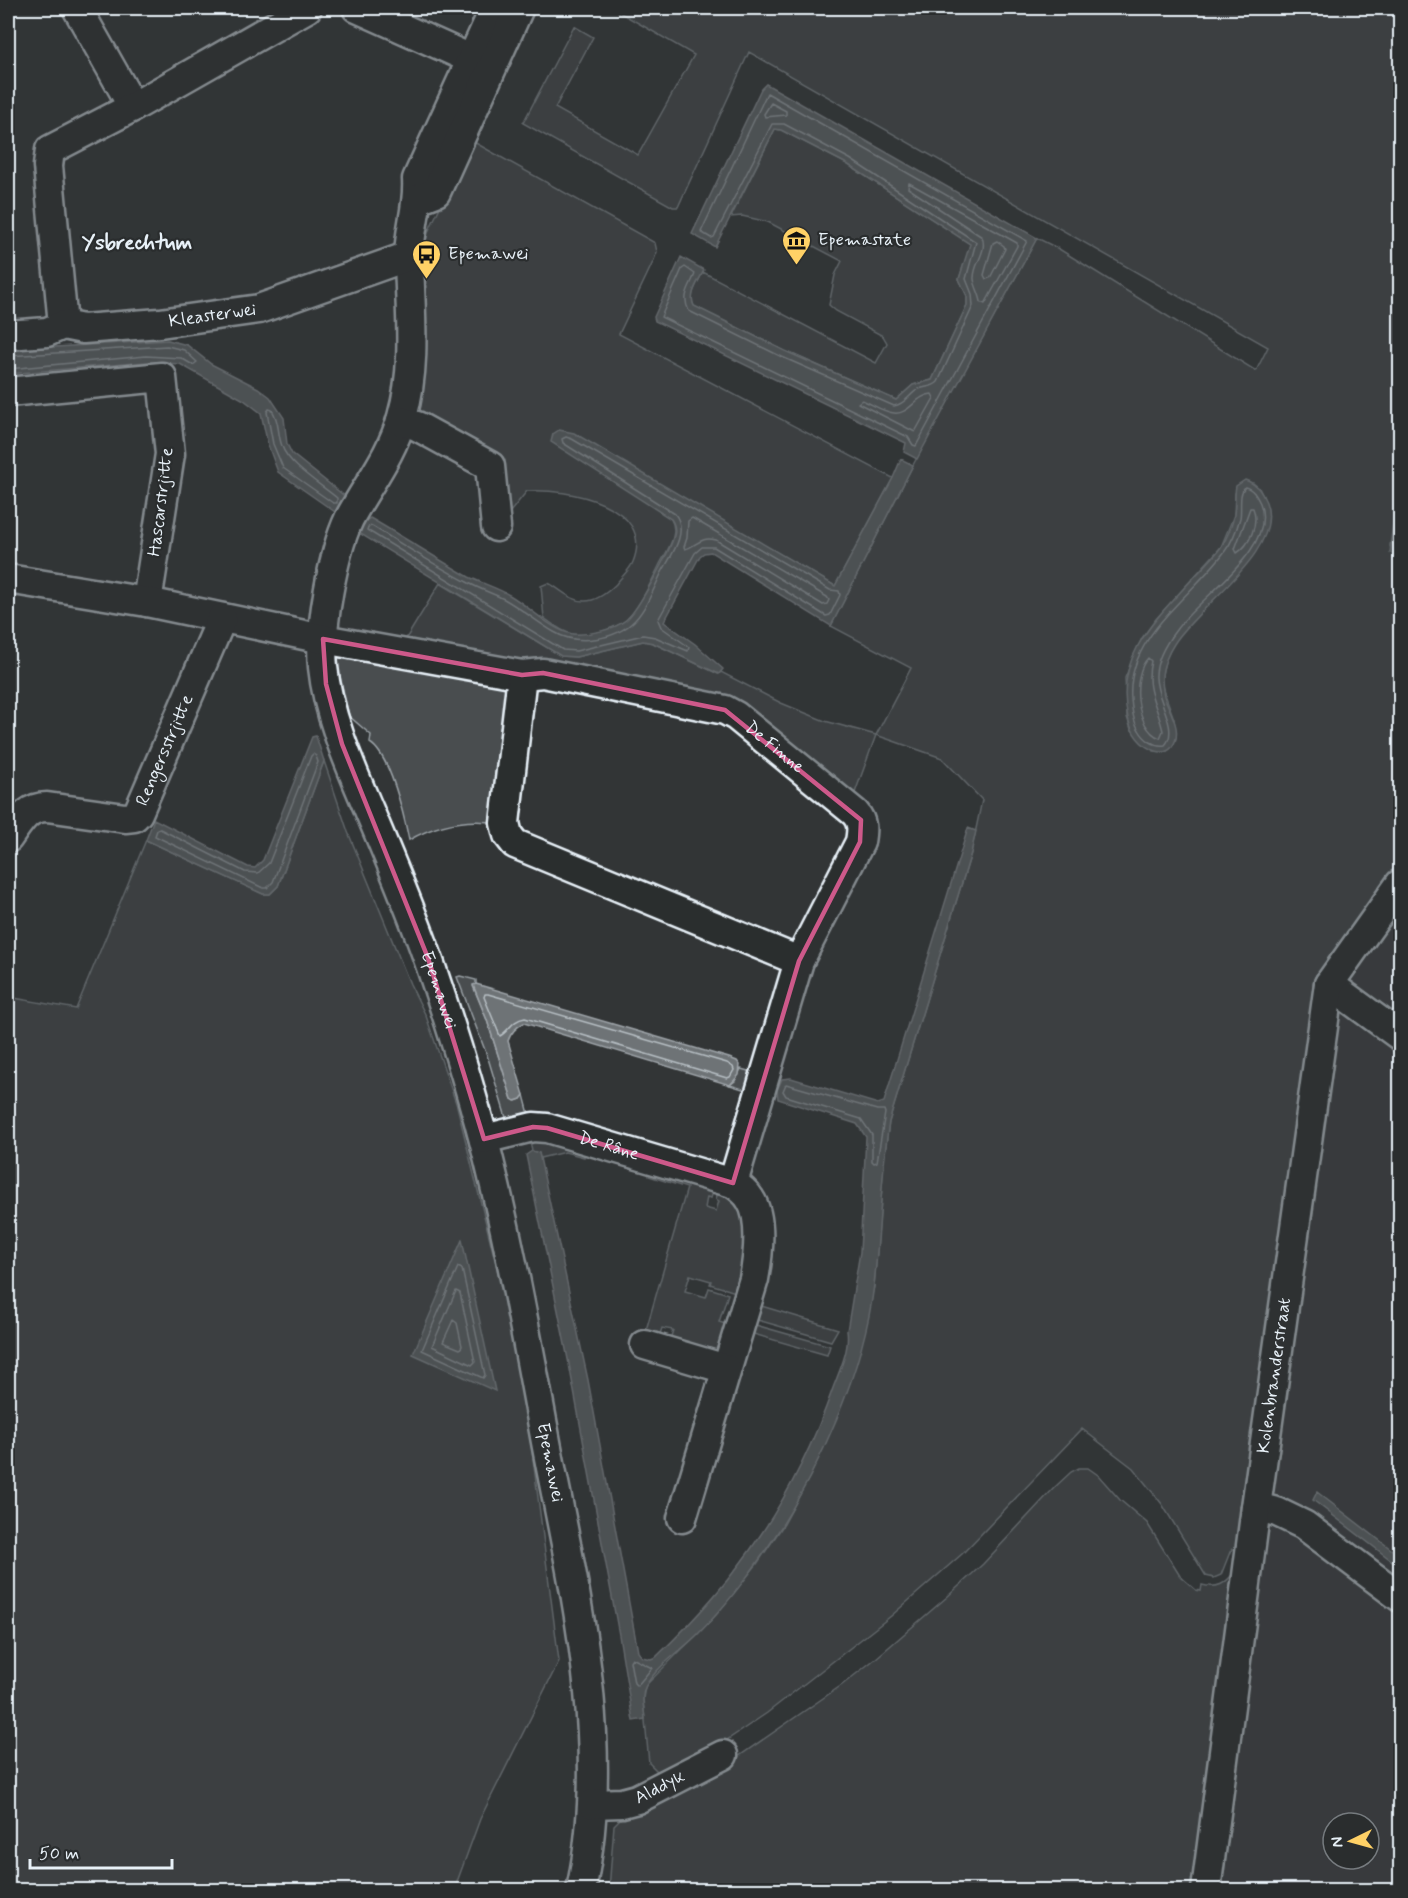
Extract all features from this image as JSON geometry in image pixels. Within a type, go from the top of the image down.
[{"type":"street","points":[[77,8],[133,107]]},
{"type":"street","points":[[63,325],[48,166],[50,150],[133,107],[307,8]]},
{"type":"street","points":[[357,8],[471,59]]},
{"type":"street","name":"Epemawei","points":[[495,8],[417,179],[418,199],[409,256],[412,291],[410,386],[401,421],[381,466],[347,523],[334,569],[323,639],[322,664],[342,744],[428,958],[454,1036],[484,1139],[522,1316],[574,1588],[591,1713],[593,1804],[590,1840],[581,1890]]},
{"type":"street","points":[[418,199],[436,192],[519,8]]},
{"type":"street","name":"Kleasterwei","points":[[8,335],[47,332],[63,325],[83,329],[160,323],[259,309],[409,256]]},
{"type":"street","name":"Hascarstrjitte","points":[[8,392],[162,377],[170,454],[147,602]]},
{"type":"street","points":[[401,421],[417,426],[490,466],[496,528]]},
{"type":"street","points":[[8,579],[147,602],[323,639]]},
{"type":"street","name":"Rengersstrjitte","points":[[8,838],[27,813],[36,807],[125,818],[134,817],[138,813],[222,618]]},
{"type":"street","name":"De Finne","points":[[323,639],[522,675],[543,673],[724,710],[736,716],[861,820],[860,842],[798,961],[733,1183]]},
{"type":"street","points":[[522,675],[505,823],[508,835],[515,844],[798,961]]},
{"type":"street","name":"Kolenbranderstraat","points":[[1206,1890],[1256,1507],[1329,984],[1401,884]]},
{"type":"street","points":[[1329,984],[1401,1036]]},
{"type":"street","name":"De Râne","points":[[484,1139],[533,1127],[547,1128],[733,1183]]},
{"type":"street","points":[[682,1518],[758,1258],[756,1216],[752,1201],[745,1191],[733,1183]]},
{"type":"street","points":[[645,1345],[726,1369]]},
{"type":"street","points":[[1256,1507],[1277,1512],[1304,1525],[1401,1597]]},
{"type":"street","name":"Alddyk","points":[[593,1804],[622,1803],[637,1799],[723,1755]]},
{"type":"highlighted area","points":[[323,639],[522,675],[543,673],[725,710],[861,820],[860,842],[799,961],[733,1183],[547,1128],[533,1127],[484,1139],[428,958],[342,744],[326,684]]},
{"type":"shaded area","points":[[612,8],[1400,8],[1400,471],[1390,546],[1393,555],[1400,557],[1400,866],[1318,978],[1238,1549],[1232,1549],[1230,1552],[1221,1575],[1214,1578],[1206,1576],[1162,1504],[1133,1468],[1082,1429],[962,1554],[891,1616],[767,1713],[706,1754],[662,1776],[649,1763],[643,1699],[645,1686],[716,1615],[757,1564],[784,1524],[811,1474],[851,1379],[874,1287],[889,1122],[971,853],[982,800],[942,758],[876,735],[911,668],[831,626],[913,465],[1037,238],[1059,249],[1256,371],[1268,347],[749,52],[678,207],[673,207],[523,123],[574,26],[593,37],[555,108],[638,155],[694,55]],"holes":[[[1253,483],[1263,496],[1237,575],[1182,631],[1165,661],[1162,686],[1174,719],[1176,738],[1167,751],[1154,751],[1131,729],[1127,717],[1125,678],[1142,638],[1156,619],[1221,547],[1234,515],[1235,493]]]},
{"type":"shaded area","points":[[775,129],[847,164],[971,244],[959,279],[967,296],[967,305],[932,380],[913,385],[896,400],[785,351],[694,306],[692,302],[693,293],[703,272],[876,363],[887,343],[883,336],[829,305],[835,275],[842,261],[768,222],[742,216],[731,217]]},
{"type":"shaded area","points":[[472,141],[655,243],[657,252],[654,260],[619,334],[893,478],[835,586],[769,548],[671,519],[674,531],[671,543],[643,597],[627,619],[604,631],[579,635],[565,632],[544,618],[541,586],[548,583],[570,597],[580,600],[589,601],[598,598],[613,587],[630,568],[637,542],[632,526],[620,514],[584,497],[563,493],[527,491],[498,527],[487,455],[420,419],[421,256],[429,230]]},
{"type":"shaded area","points":[[1400,559],[1400,1890],[1184,1890]]},
{"type":"shaded area","points":[[440,583],[561,656],[576,657],[643,641],[653,643],[825,721],[876,735],[852,801],[729,700],[404,642]]},
{"type":"shaded area","points":[[340,655],[509,684],[498,823],[475,821],[441,826],[409,840],[395,787],[384,760],[370,743],[371,735],[349,716],[336,659]]},
{"type":"shaded area","points":[[324,761],[348,832],[410,984],[426,1016],[457,1106],[511,1325],[532,1451],[559,1661],[480,1819],[454,1890],[8,1890],[8,997],[76,1009],[146,840],[263,894],[270,894],[278,886]]},
{"type":"shaded area","points":[[457,977],[476,980],[473,986],[487,1020],[512,1099],[516,1101],[524,1095],[529,1114],[507,1121],[488,1058]]},
{"type":"shaded area","points":[[741,1069],[752,1072],[746,1090],[730,1085],[735,1081]]},
{"type":"shaded area","points":[[529,1138],[586,1148],[584,1157],[565,1152],[540,1158],[539,1153],[532,1151]]},
{"type":"shaded area","points":[[651,1167],[715,1186],[711,1198],[707,1197],[705,1208],[716,1211],[719,1188],[746,1205],[742,1294],[690,1275],[685,1291],[706,1297],[709,1288],[728,1294],[719,1322],[732,1326],[723,1353],[669,1343],[673,1330],[662,1328],[658,1340],[644,1337],[687,1188],[649,1176]]},
{"type":"shaded area","points":[[758,1305],[838,1329],[831,1341],[754,1319]]},
{"type":"shaded area","points":[[752,1324],[830,1346],[827,1355],[750,1333]]},
{"type":"shaded area","points":[[1079,1468],[1088,1468],[1098,1475],[1120,1500],[1147,1523],[1180,1576],[1196,1590],[1201,1591],[1202,1585],[1221,1585],[1234,1572],[1193,1890],[609,1890],[614,1825],[621,1818],[729,1763],[842,1685],[947,1597],[983,1564],[1055,1487],[1071,1472]]},
{"type":"water","points":[[766,84],[1037,238],[917,459],[904,452],[906,443],[655,321],[654,317],[681,257],[704,270],[693,292],[694,306],[785,351],[896,400],[913,385],[932,380],[967,305],[967,296],[959,279],[970,244],[847,164],[775,129],[715,247],[692,234],[761,89]]},
{"type":"water","points":[[168,340],[187,345],[211,364],[258,388],[270,397],[284,418],[287,444],[292,454],[347,498],[338,514],[278,472],[268,445],[261,413],[244,400],[180,364],[147,362],[8,374],[8,350]]},
{"type":"water","points":[[559,430],[574,433],[835,586],[901,459],[913,465],[831,626],[711,552],[700,556],[664,622],[695,644],[723,669],[719,674],[653,643],[643,641],[576,657],[561,656],[359,533],[362,523],[370,518],[469,577],[511,596],[550,624],[566,632],[594,633],[621,624],[638,605],[653,581],[675,534],[674,525],[671,519],[551,442],[553,434]]},
{"type":"water","points":[[1400,471],[1400,557],[1390,553]]},
{"type":"water","points":[[1245,480],[1258,488],[1266,502],[1268,521],[1263,539],[1252,558],[1236,577],[1174,644],[1163,669],[1162,682],[1164,696],[1177,734],[1170,749],[1165,752],[1156,751],[1146,746],[1138,738],[1128,718],[1125,695],[1127,675],[1133,656],[1142,638],[1154,622],[1221,547],[1235,510],[1236,486]]},
{"type":"water","points":[[316,736],[324,761],[278,886],[270,894],[263,894],[146,840],[154,819],[248,867],[255,868],[263,860],[312,737]]},
{"type":"water","points":[[968,828],[976,831],[971,853],[889,1122],[874,1285],[869,1317],[850,1384],[822,1451],[772,1541],[719,1611],[652,1677],[644,1692],[645,1719],[633,1721],[569,1364],[526,1155],[532,1151],[539,1153],[588,1380],[638,1652],[642,1657],[651,1659],[656,1657],[686,1627],[713,1597],[761,1534],[801,1465],[818,1428],[845,1353],[860,1252],[866,1137],[857,1124],[778,1099],[777,1090],[782,1079],[791,1078],[878,1104],[884,1102]]},
{"type":"water","points":[[473,985],[729,1058],[740,1065],[739,1075],[730,1085],[524,1023],[514,1030],[508,1041],[524,1095],[515,1101],[512,1099],[487,1020]]},
{"type":"water","points":[[462,1240],[495,1391],[413,1354]]},
{"type":"water","points":[[1317,1492],[1400,1556],[1400,1567],[1313,1500]]},
{"type":"place","name":"Epemastate","points":[[797,266]]},
{"type":"place","name":"Epemawei","points":[[427,280]]},
{"type":"district","name":"Ysbrechtum","points":[[137,243]]}]
